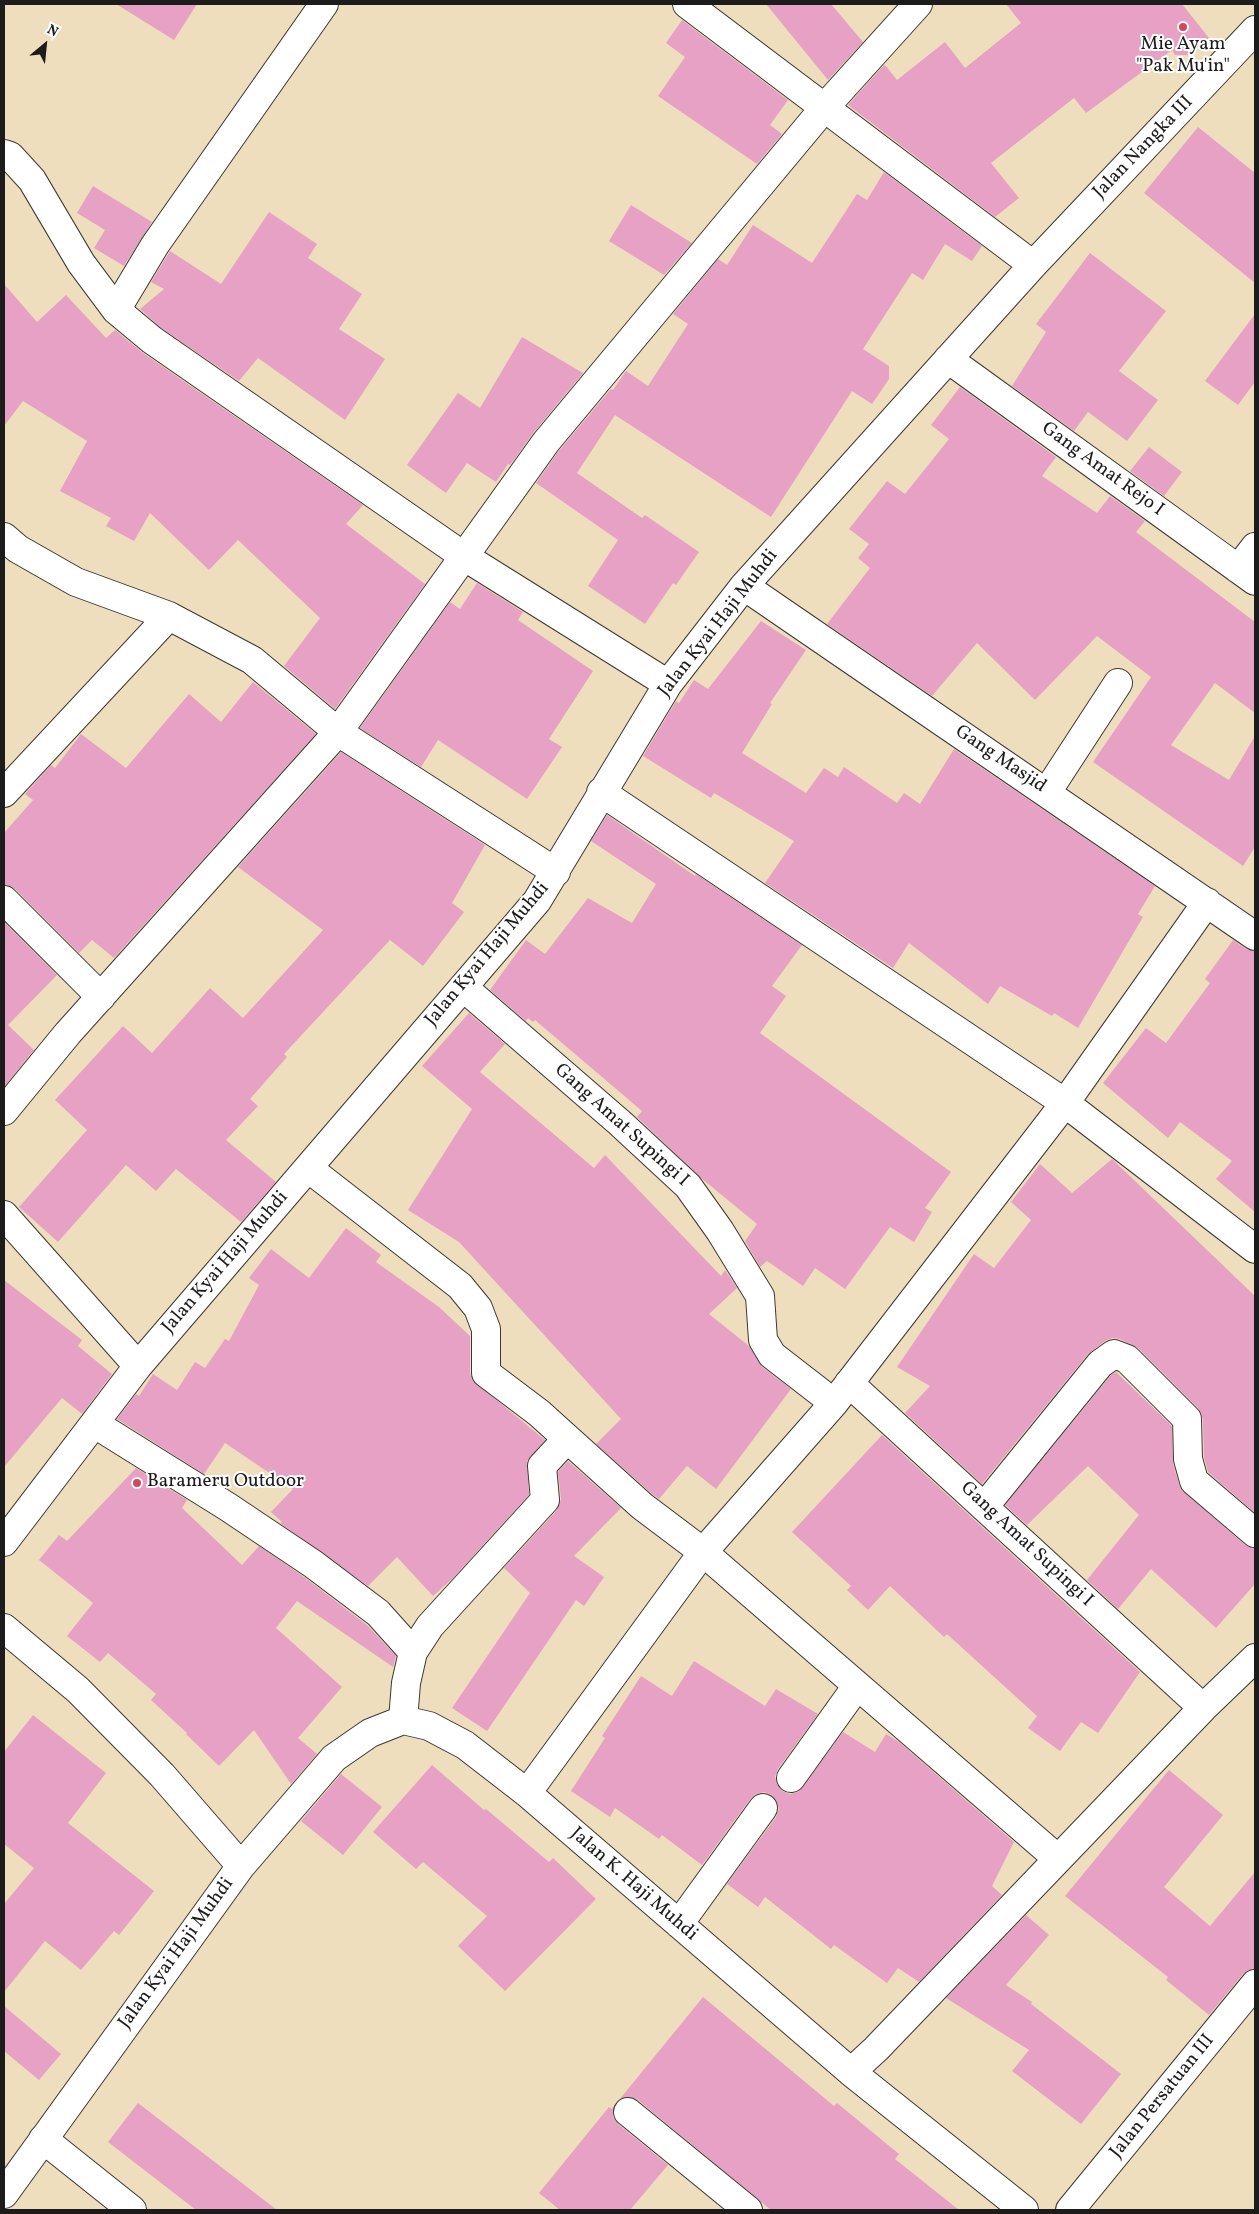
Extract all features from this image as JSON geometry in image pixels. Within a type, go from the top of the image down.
[{"type":"street","points":[[116,310],[155,245],[324,4]]},
{"type":"street","points":[[687,4],[1033,265]]},
{"type":"street","points":[[4,1111],[101,997],[338,732],[546,442],[825,107],[918,4]]},
{"type":"street","name":"Jalan Nangka III","points":[[1033,265],[1255,30]]},
{"type":"street","points":[[4,154],[10,156],[32,180],[81,262],[116,310],[152,340],[465,557],[668,684]]},
{"type":"street","name":"Jalan Kyai Haji Muhdi","points":[[4,1542],[138,1366],[537,901],[556,872],[601,792],[668,684],[744,586],[1033,265]]},
{"type":"street","name":"Gang Amat Rejo I","points":[[948,359],[1247,575]]},
{"type":"street","points":[[4,537],[18,549],[76,582],[169,616],[252,660],[338,732],[556,872]]},
{"type":"street","points":[[1247,575],[1255,547]]},
{"type":"street","name":"Gang Masjid","points":[[744,586],[1255,936]]},
{"type":"street","points":[[4,793],[169,616]]},
{"type":"street","points":[[1047,792],[1118,683]]},
{"type":"street","points":[[601,792],[657,832],[1065,1103],[1255,1249]]},
{"type":"street","points":[[4,900],[101,997]]},
{"type":"street","points":[[527,1793],[703,1552],[841,1393],[1065,1103],[1207,902]]},
{"type":"street","name":"Gang Amat Supingi I","points":[[463,987],[620,1123],[688,1186],[720,1231],[760,1296],[763,1340],[772,1355],[841,1393],[984,1506],[1203,1708]]},
{"type":"street","points":[[308,1168],[460,1286],[478,1308],[486,1329],[486,1374],[539,1413],[642,1506],[703,1552],[1058,1859]]},
{"type":"street","points":[[4,1215],[138,1366]]},
{"type":"street","points":[[984,1506],[1100,1364],[1114,1354],[1127,1359],[1187,1420],[1188,1459],[1194,1481],[1255,1533]]},
{"type":"street","points":[[95,1424],[228,1507],[313,1564],[378,1613],[413,1652]]},
{"type":"street","points":[[241,1866],[334,1758],[370,1733],[403,1720],[406,1683],[413,1652],[430,1626],[545,1500],[542,1466],[567,1439]]},
{"type":"street","name":"Jalan Kyai Haji Muhdi","points":[[4,1628],[78,1690],[162,1775],[241,1866],[4,2194]]},
{"type":"street","points":[[851,2072],[876,2049],[1203,1708],[1255,1658]]},
{"type":"street","points":[[791,1778],[857,1686]]},
{"type":"street","name":"Jalan K. Haji Muhdi","points":[[403,1720],[430,1726],[465,1745],[527,1793],[851,2072],[1024,2210]]},
{"type":"street","points":[[679,1924],[763,1808]]},
{"type":"street","name":"Jalan Persatuan III","points":[[1070,2210],[1255,1984]]},
{"type":"street","points":[[628,2112],[748,2210]]},
{"type":"street","points":[[43,2140],[132,2210]]},
{"type":"building","points":[[116,4],[197,4],[174,40]]},
{"type":"building","points":[[766,4],[831,4],[863,42],[828,80]]},
{"type":"building","points":[[1006,4],[1182,4],[1209,38],[1188,55],[1175,55],[1172,50],[1086,113],[1074,98],[991,163],[1019,198],[995,217],[848,105],[884,65],[897,80],[945,42],[965,68],[1021,23]]},
{"type":"building","points":[[682,20],[788,100],[770,125],[782,134],[757,164],[658,96],[685,57],[666,43]]},
{"type":"building","points":[[1198,127],[1255,173],[1255,283],[1144,193]]},
{"type":"building","points":[[884,172],[982,246],[972,261],[945,244],[923,280],[912,273],[863,349],[889,366],[889,379],[872,404],[852,391],[771,517],[615,415],[577,473],[642,518],[645,515],[699,552],[676,585],[673,583],[645,624],[588,586],[618,540],[536,483],[558,452],[611,389],[613,390],[626,371],[648,386],[688,324],[673,314],[718,259],[727,265],[753,225],[812,263],[857,194],[867,200]]},
{"type":"building","points":[[93,186],[152,222],[124,266],[94,248],[105,230],[77,213]]},
{"type":"building","points":[[631,205],[692,243],[664,275],[609,241]]},
{"type":"building","points":[[269,212],[317,244],[308,258],[362,294],[339,329],[385,359],[345,420],[258,358],[239,381],[161,328],[140,309],[164,289],[151,282],[170,251],[221,284]]},
{"type":"building","points":[[1090,253],[1166,311],[1119,371],[1158,400],[1127,441],[1088,412],[1074,431],[1012,386],[1046,332],[1036,324]]},
{"type":"building","points":[[4,284],[37,322],[66,295],[106,338],[115,330],[143,353],[363,505],[346,524],[425,584],[335,709],[284,666],[320,618],[238,540],[209,570],[150,513],[134,541],[106,526],[111,518],[60,491],[87,441],[23,401],[4,426]]},
{"type":"building","points":[[1255,314],[1255,382],[1238,405],[1205,381]]},
{"type":"building","points":[[522,337],[583,373],[534,432],[510,465],[508,464],[496,482],[467,463],[446,493],[407,465],[458,393],[480,408]]},
{"type":"building","points":[[960,387],[1056,457],[1042,476],[1097,513],[1110,496],[1145,521],[1136,532],[1255,622],[1255,713],[1215,683],[1171,745],[1229,780],[1255,736],[1255,847],[1243,866],[1093,762],[1151,677],[1097,636],[1035,700],[977,643],[932,696],[827,624],[870,568],[858,558],[869,544],[849,529],[887,481],[905,494],[949,439],[931,425]]},
{"type":"building","points":[[1149,447],[1182,472],[1164,496],[1130,471]]},
{"type":"building","points":[[477,583],[523,612],[518,620],[593,671],[549,739],[562,747],[527,799],[438,740],[421,767],[360,728],[450,602],[460,609]]},
{"type":"building","points":[[761,621],[806,650],[770,703],[772,704],[742,753],[806,793],[824,768],[838,777],[844,767],[897,803],[904,793],[920,804],[954,749],[1155,886],[1138,914],[1143,917],[1078,1028],[1054,1013],[1052,1016],[1000,986],[988,1004],[909,943],[893,968],[765,883],[794,841],[714,793],[711,798],[643,756],[676,701],[679,703],[694,680],[708,689]]},
{"type":"building","points":[[253,682],[316,734],[114,958],[92,940],[79,953],[15,889],[4,885],[4,833],[33,800],[25,794],[51,765],[55,768],[81,734],[126,768],[189,694],[221,722]]},
{"type":"building","points":[[341,752],[485,845],[452,903],[464,912],[423,966],[390,940],[284,1054],[287,1057],[250,1099],[258,1106],[226,1140],[276,1182],[241,1222],[176,1169],[156,1191],[126,1165],[58,1242],[19,1207],[87,1130],[55,1100],[123,1026],[152,1053],[210,988],[243,1018],[323,930],[238,867]]},
{"type":"building","points":[[607,815],[695,876],[696,874],[802,945],[772,986],[786,996],[760,1033],[951,1172],[925,1208],[932,1212],[914,1242],[890,1227],[845,1289],[815,1268],[803,1286],[767,1261],[760,1267],[745,1241],[757,1224],[701,1178],[637,1117],[642,1111],[535,1020],[533,1022],[528,1018],[526,1021],[490,990],[526,940],[545,954],[588,898],[632,923],[656,884],[591,841]]},
{"type":"building","points":[[4,922],[57,975],[8,1025],[34,1050],[4,1087]]},
{"type":"building","points":[[1233,940],[1246,949],[1255,951],[1255,1212],[1216,1179],[1232,1161],[1180,1122],[1168,1138],[1103,1083],[1146,1028],[1166,1043],[1210,983],[1205,979]]},
{"type":"building","points":[[469,1013],[505,1044],[480,1072],[594,1168],[605,1155],[721,1276],[725,1270],[737,1288],[709,1314],[749,1346],[762,1367],[791,1389],[716,1489],[687,1466],[659,1499],[596,1444],[621,1419],[459,1242],[408,1210],[472,1109],[422,1066]]},
{"type":"building","points":[[1112,1159],[1255,1296],[1255,1513],[1208,1472],[1204,1457],[1203,1419],[1198,1408],[1138,1348],[1120,1339],[1112,1338],[1105,1341],[1088,1354],[982,1484],[905,1413],[930,1386],[897,1367],[974,1254],[994,1268],[1031,1220],[1011,1202],[1040,1164],[1072,1193]]},
{"type":"building","points":[[346,1228],[381,1255],[376,1262],[439,1307],[470,1336],[470,1373],[472,1380],[545,1440],[527,1461],[529,1495],[452,1579],[433,1596],[397,1557],[368,1586],[280,1523],[282,1522],[271,1512],[293,1489],[225,1443],[204,1474],[117,1419],[136,1394],[139,1396],[153,1374],[177,1390],[195,1362],[205,1368],[225,1339],[229,1341],[259,1285],[249,1278],[271,1249],[309,1278]]},
{"type":"building","points":[[4,1280],[82,1340],[78,1346],[112,1374],[82,1414],[62,1398],[4,1467]]},
{"type":"building","points":[[1116,1372],[1172,1426],[1173,1463],[1179,1485],[1184,1492],[1245,1545],[1255,1548],[1255,1584],[1216,1628],[1151,1569],[1118,1609],[1087,1580],[1139,1515],[1088,1466],[1027,1525],[1005,1505],[1111,1375]]},
{"type":"building","points":[[882,1435],[1140,1672],[1098,1733],[1081,1722],[1060,1751],[1028,1728],[1037,1716],[947,1634],[944,1637],[890,1586],[868,1610],[847,1590],[851,1586],[792,1532]]},
{"type":"building","points":[[568,1461],[621,1508],[574,1556],[604,1577],[584,1606],[576,1600],[487,1731],[452,1708],[530,1593],[504,1568],[557,1510],[561,1499],[558,1472]]},
{"type":"building","points":[[136,1468],[187,1500],[182,1508],[242,1565],[259,1546],[304,1577],[367,1625],[396,1656],[393,1667],[297,1601],[276,1628],[342,1687],[298,1738],[317,1754],[291,1784],[254,1730],[219,1766],[151,1700],[156,1694],[108,1653],[100,1662],[67,1636],[93,1603],[39,1560],[59,1535],[67,1541]]},
{"type":"building","points":[[694,1661],[765,1706],[776,1689],[818,1714],[778,1769],[775,1777],[782,1791],[790,1794],[798,1792],[843,1732],[875,1752],[886,1734],[899,1742],[1014,1842],[992,1886],[1002,1895],[919,1982],[898,1968],[887,1983],[834,1945],[831,1949],[765,1897],[758,1907],[727,1884],[776,1817],[779,1809],[772,1795],[764,1792],[756,1794],[751,1798],[702,1865],[662,1835],[659,1839],[615,1808],[610,1817],[571,1791],[605,1738],[602,1736],[641,1676],[672,1696]]},
{"type":"building","points":[[33,1715],[106,1773],[68,1823],[154,1891],[119,1935],[114,1931],[81,1970],[45,1941],[4,1992],[4,1904],[34,1868],[4,1844],[4,1752]]},
{"type":"building","points":[[432,1765],[549,1862],[553,1858],[596,1899],[505,1991],[458,1946],[487,1916],[423,1862],[416,1869],[373,1832]]},
{"type":"building","points":[[1169,1770],[1223,1815],[1164,1887],[1210,1926],[1255,1872],[1255,1969],[1243,1974],[1209,2015],[1166,1980],[1168,1977],[1065,1896]]},
{"type":"building","points":[[341,1774],[382,1807],[343,1855],[301,1821]]},
{"type":"building","points":[[1026,1915],[1049,1935],[1006,1985],[1032,2002],[1031,2004],[1121,2074],[1081,2124],[1012,2071],[1029,2050],[946,1998]]},
{"type":"building","points":[[703,1997],[834,2106],[837,2103],[899,2154],[895,2159],[959,2210],[771,2210],[638,2100],[630,2097],[619,2100]]},
{"type":"building","points":[[4,2006],[61,2054],[39,2080],[4,2051]]},
{"type":"building","points":[[138,2103],[277,2210],[196,2210],[108,2142]]},
{"type":"building","points":[[614,2105],[613,2117],[618,2124],[668,2165],[630,2210],[560,2210],[539,2193],[609,2107],[612,2109]]},
{"type":"place","name":"Mie Ayam \"Pak Mu'in\"","points":[[1183,27]]},
{"type":"place","name":"Barameru Outdoor","points":[[137,1483]]}]
